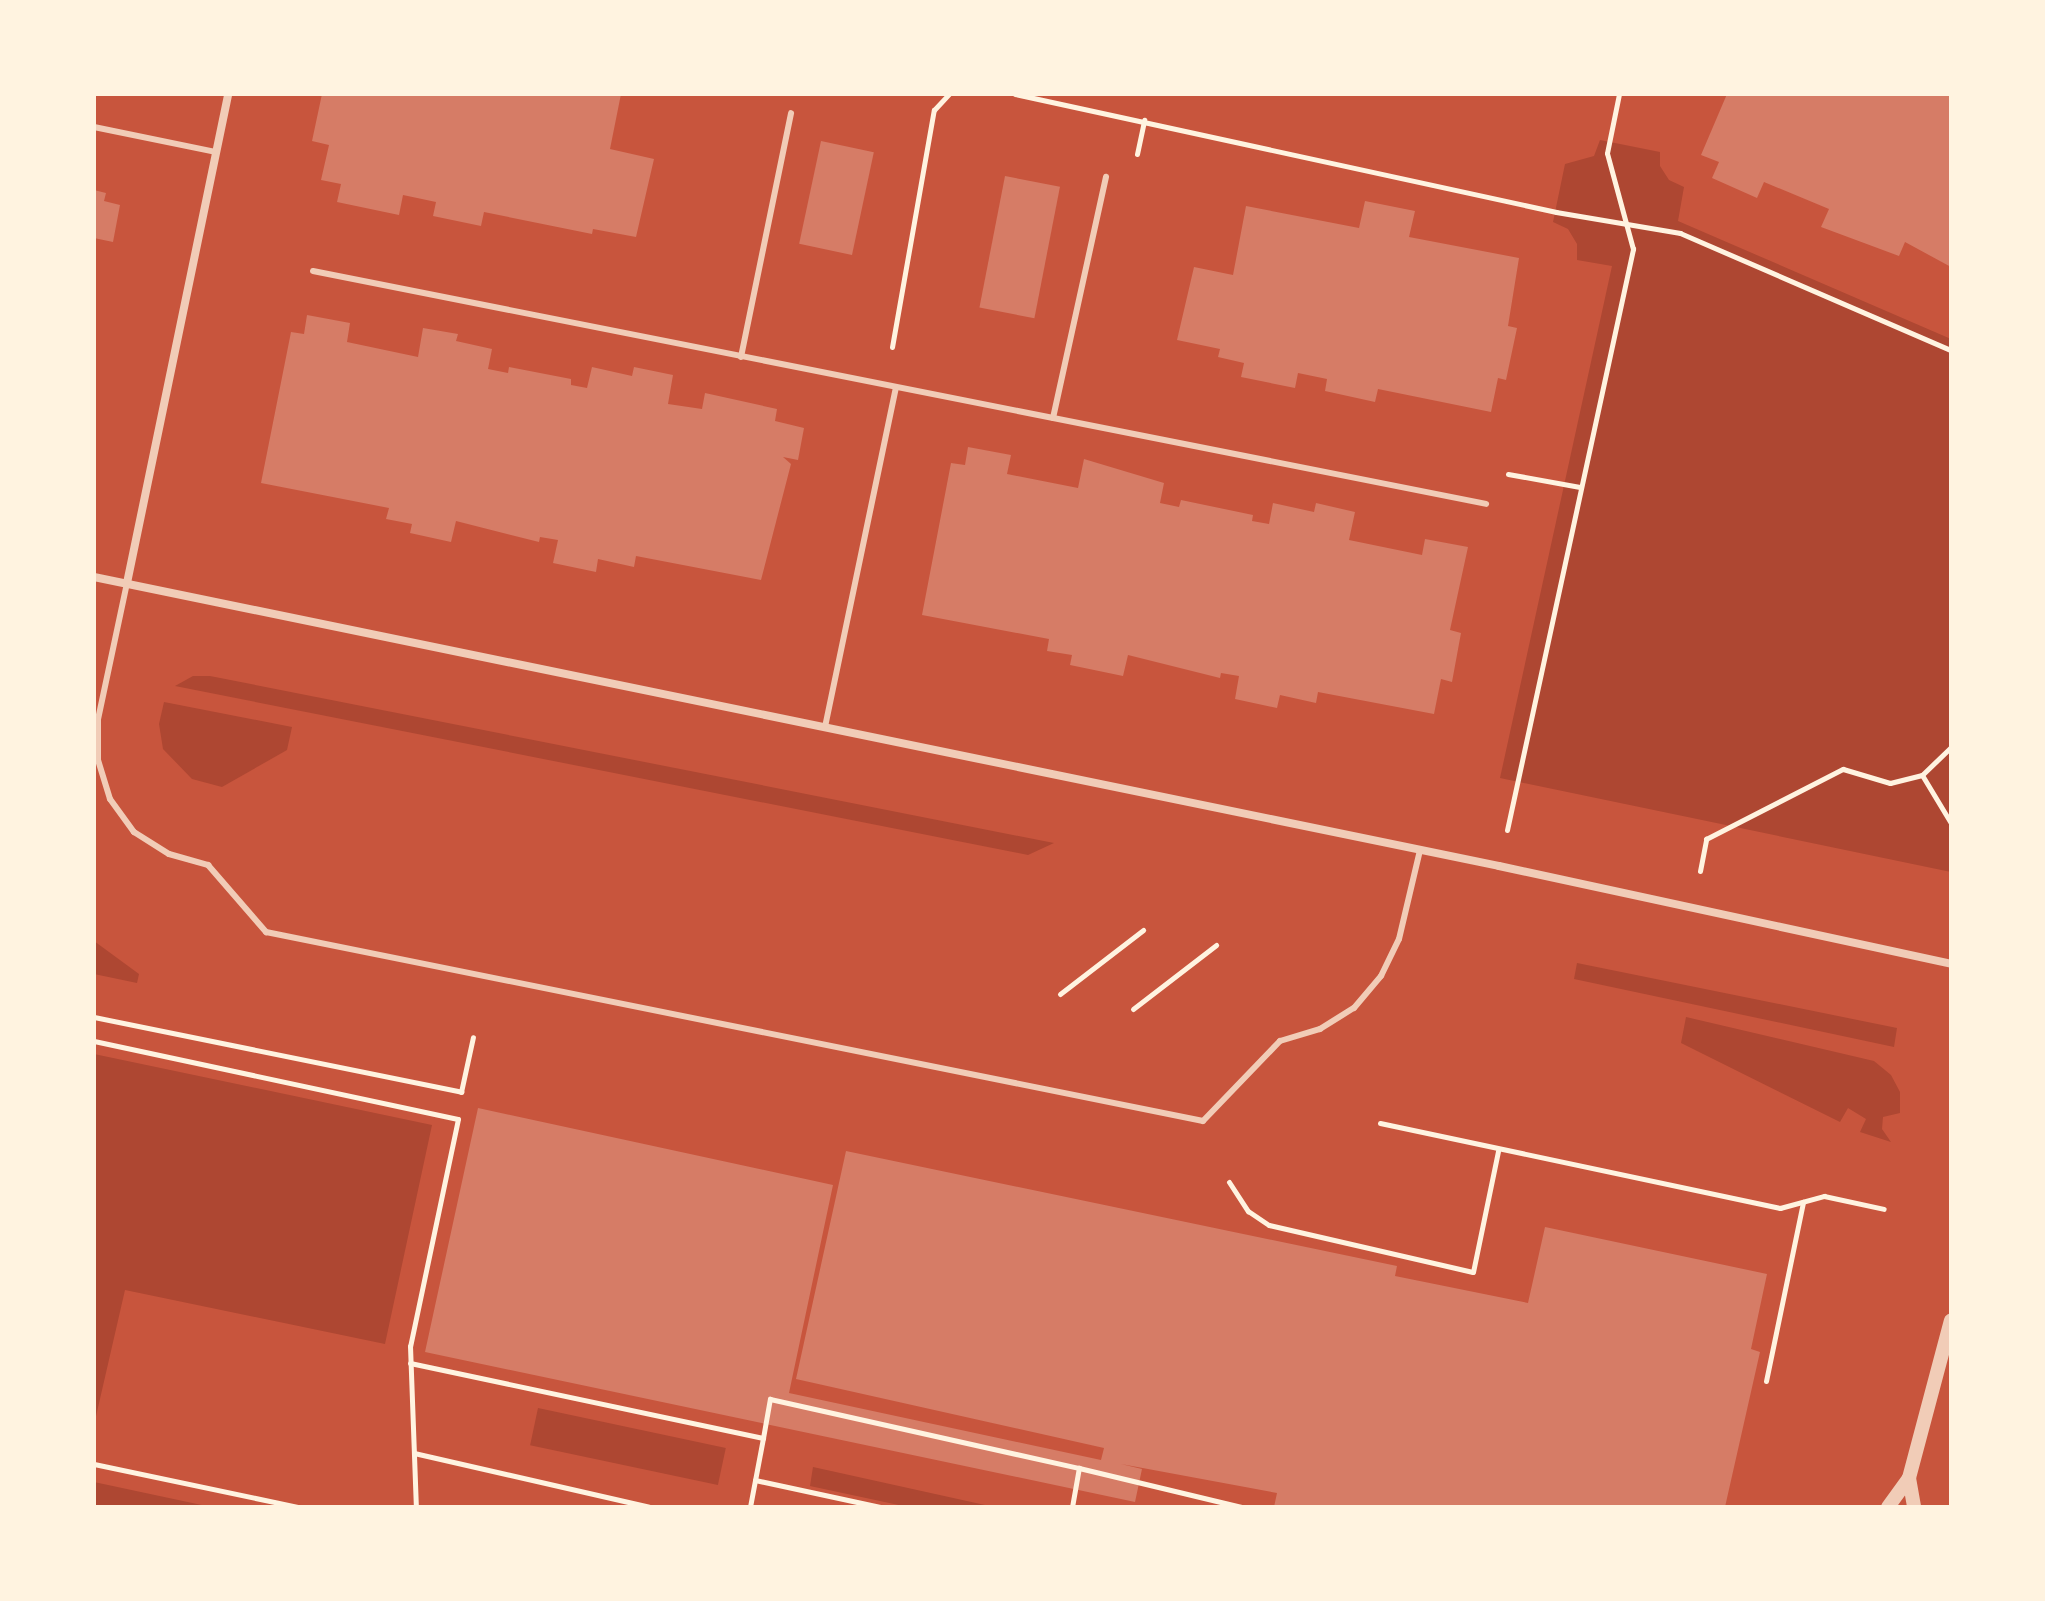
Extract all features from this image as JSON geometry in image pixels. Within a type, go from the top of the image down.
[{"type":"street","points":[[127,583],[228,94]]},
{"type":"street","points":[[94,577],[1499,866],[1951,964]]},
{"type":"street","points":[[1888,1507],[1909,1478],[1951,1320]]},
{"type":"street","points":[[1909,1478],[1914,1507]]},
{"type":"lane","points":[[741,357],[791,113]]},
{"type":"lane","points":[[94,127],[216,152]]},
{"type":"lane","points":[[1053,418],[1106,177]]},
{"type":"lane","points":[[313,271],[1486,504]]},
{"type":"lane","points":[[825,727],[896,387]]},
{"type":"lane","points":[[127,583],[98,719],[98,760],[110,799],[134,832],[169,854],[208,865],[266,932],[1203,1121],[1280,1041],[1320,1029],[1354,1008],[1381,976],[1399,939],[1420,850]]},
{"type":"path","points":[[896,387],[891,333],[934,110],[949,94]]},
{"type":"path","points":[[1015,94],[1556,212],[1680,233],[1951,350]]},
{"type":"path","points":[[1499,866],[1633,249],[1607,153],[1619,94]]},
{"type":"path","points":[[1486,504],[1509,472],[1580,487]]},
{"type":"path","points":[[1693,907],[1706,839],[1843,769],[1890,783],[1922,775],[1951,747]]},
{"type":"path","points":[[1922,775],[1951,823]]},
{"type":"path","points":[[1060,994],[1143,930]]},
{"type":"path","points":[[1133,1009],[1216,945]]},
{"type":"path","points":[[94,1017],[461,1092],[473,1037]]},
{"type":"path","points":[[94,1041],[458,1119],[410,1363],[416,1507]]},
{"type":"path","points":[[1380,1123],[1498,1151],[1780,1208],[1824,1196],[1884,1209]]},
{"type":"path","points":[[1229,1182],[1248,1211],[1269,1225],[1473,1272],[1498,1151]]},
{"type":"path","points":[[1766,1381],[1803,1202]]},
{"type":"path","points":[[410,1363],[763,1438]]},
{"type":"path","points":[[750,1507],[770,1399],[1241,1507]]},
{"type":"path","points":[[414,1453],[649,1507]]},
{"type":"path","points":[[94,1464],[298,1507]]},
{"type":"path","points":[[1072,1507],[1079,1468]]},
{"type":"path","points":[[755,1480],[880,1507]]},
{"type":"shaded area","points":[[1600,140],[1660,152],[1660,166],[1669,180],[1684,187],[1678,221],[1951,339],[1951,872],[1500,778],[1612,266],[1577,260],[1577,244],[1568,229],[1553,222],[1565,164],[1594,156]]},
{"type":"shaded area","points":[[193,676],[210,676],[1054,843],[1028,855],[175,686]]},
{"type":"shaded area","points":[[164,702],[292,727],[287,750],[222,787],[192,779],[163,749],[159,724]]},
{"type":"shaded area","points":[[94,941],[139,974],[137,983],[94,974]]},
{"type":"shaded area","points":[[1577,963],[1897,1028],[1894,1047],[1574,979]]},
{"type":"shaded area","points":[[1686,1017],[1874,1061],[1891,1075],[1900,1092],[1900,1113],[1883,1117],[1882,1129],[1891,1142],[1860,1132],[1866,1119],[1848,1108],[1840,1122],[1681,1043]]},
{"type":"shaded area","points":[[94,1054],[432,1125],[385,1344],[125,1290],[94,1425]]},
{"type":"shaded area","points":[[538,1408],[726,1448],[718,1485],[530,1445]]},
{"type":"shaded area","points":[[813,1467],[994,1507],[908,1507],[810,1486]]},
{"type":"shaded area","points":[[94,1482],[211,1507],[94,1507]]},
{"type":"building","points":[[322,94],[621,94],[610,149],[654,159],[636,237],[593,229],[592,234],[484,212],[481,226],[433,216],[436,202],[403,195],[399,215],[337,202],[341,184],[321,180],[329,145],[312,141]]},
{"type":"building","points":[[1727,94],[1951,94],[1951,267],[1905,242],[1899,256],[1821,227],[1829,209],[1764,182],[1757,198],[1712,178],[1719,162],[1701,155]]},
{"type":"building","points":[[821,141],[874,152],[852,255],[799,244]]},
{"type":"building","points":[[1005,176],[1060,187],[1034,318],[979,308]]},
{"type":"building","points":[[94,190],[106,193],[104,201],[120,205],[113,242],[94,238]]},
{"type":"building","points":[[1365,201],[1415,211],[1409,237],[1519,258],[1508,326],[1517,328],[1506,380],[1498,378],[1491,412],[1378,389],[1375,402],[1325,391],[1327,379],[1298,373],[1295,388],[1241,377],[1244,363],[1218,357],[1220,349],[1177,340],[1194,267],[1233,275],[1246,206],[1359,228]]},
{"type":"building","points":[[307,315],[350,323],[347,342],[418,357],[423,328],[458,334],[456,341],[492,349],[488,369],[508,373],[509,367],[571,379],[571,385],[587,388],[592,367],[632,376],[634,367],[673,375],[668,404],[702,409],[705,393],[777,409],[775,421],[804,428],[798,460],[783,457],[791,464],[761,580],[636,556],[634,567],[598,559],[596,572],[553,563],[558,540],[540,537],[539,542],[456,521],[451,542],[410,533],[412,524],[386,519],[389,508],[261,483],[291,332],[304,334]]},
{"type":"building","points":[[968,447],[1011,455],[1007,474],[1078,488],[1084,459],[1164,483],[1160,503],[1179,507],[1181,500],[1253,515],[1252,521],[1269,524],[1273,503],[1314,512],[1316,503],[1355,512],[1349,540],[1422,555],[1425,539],[1468,547],[1450,630],[1461,633],[1452,682],[1441,679],[1434,714],[1318,692],[1316,703],[1280,695],[1277,708],[1235,699],[1239,676],[1221,673],[1220,678],[1128,655],[1123,676],[1070,665],[1072,655],[1047,651],[1049,639],[922,615],[951,463],[965,465]]},
{"type":"building","points":[[478,1108],[833,1185],[789,1393],[1101,1460],[1104,1448],[796,1379],[846,1151],[1397,1266],[1395,1276],[1528,1303],[1545,1227],[1767,1274],[1751,1349],[1760,1352],[1725,1507],[1274,1507],[1277,1493],[1121,1464],[1142,1469],[1135,1502],[425,1352]]}]
